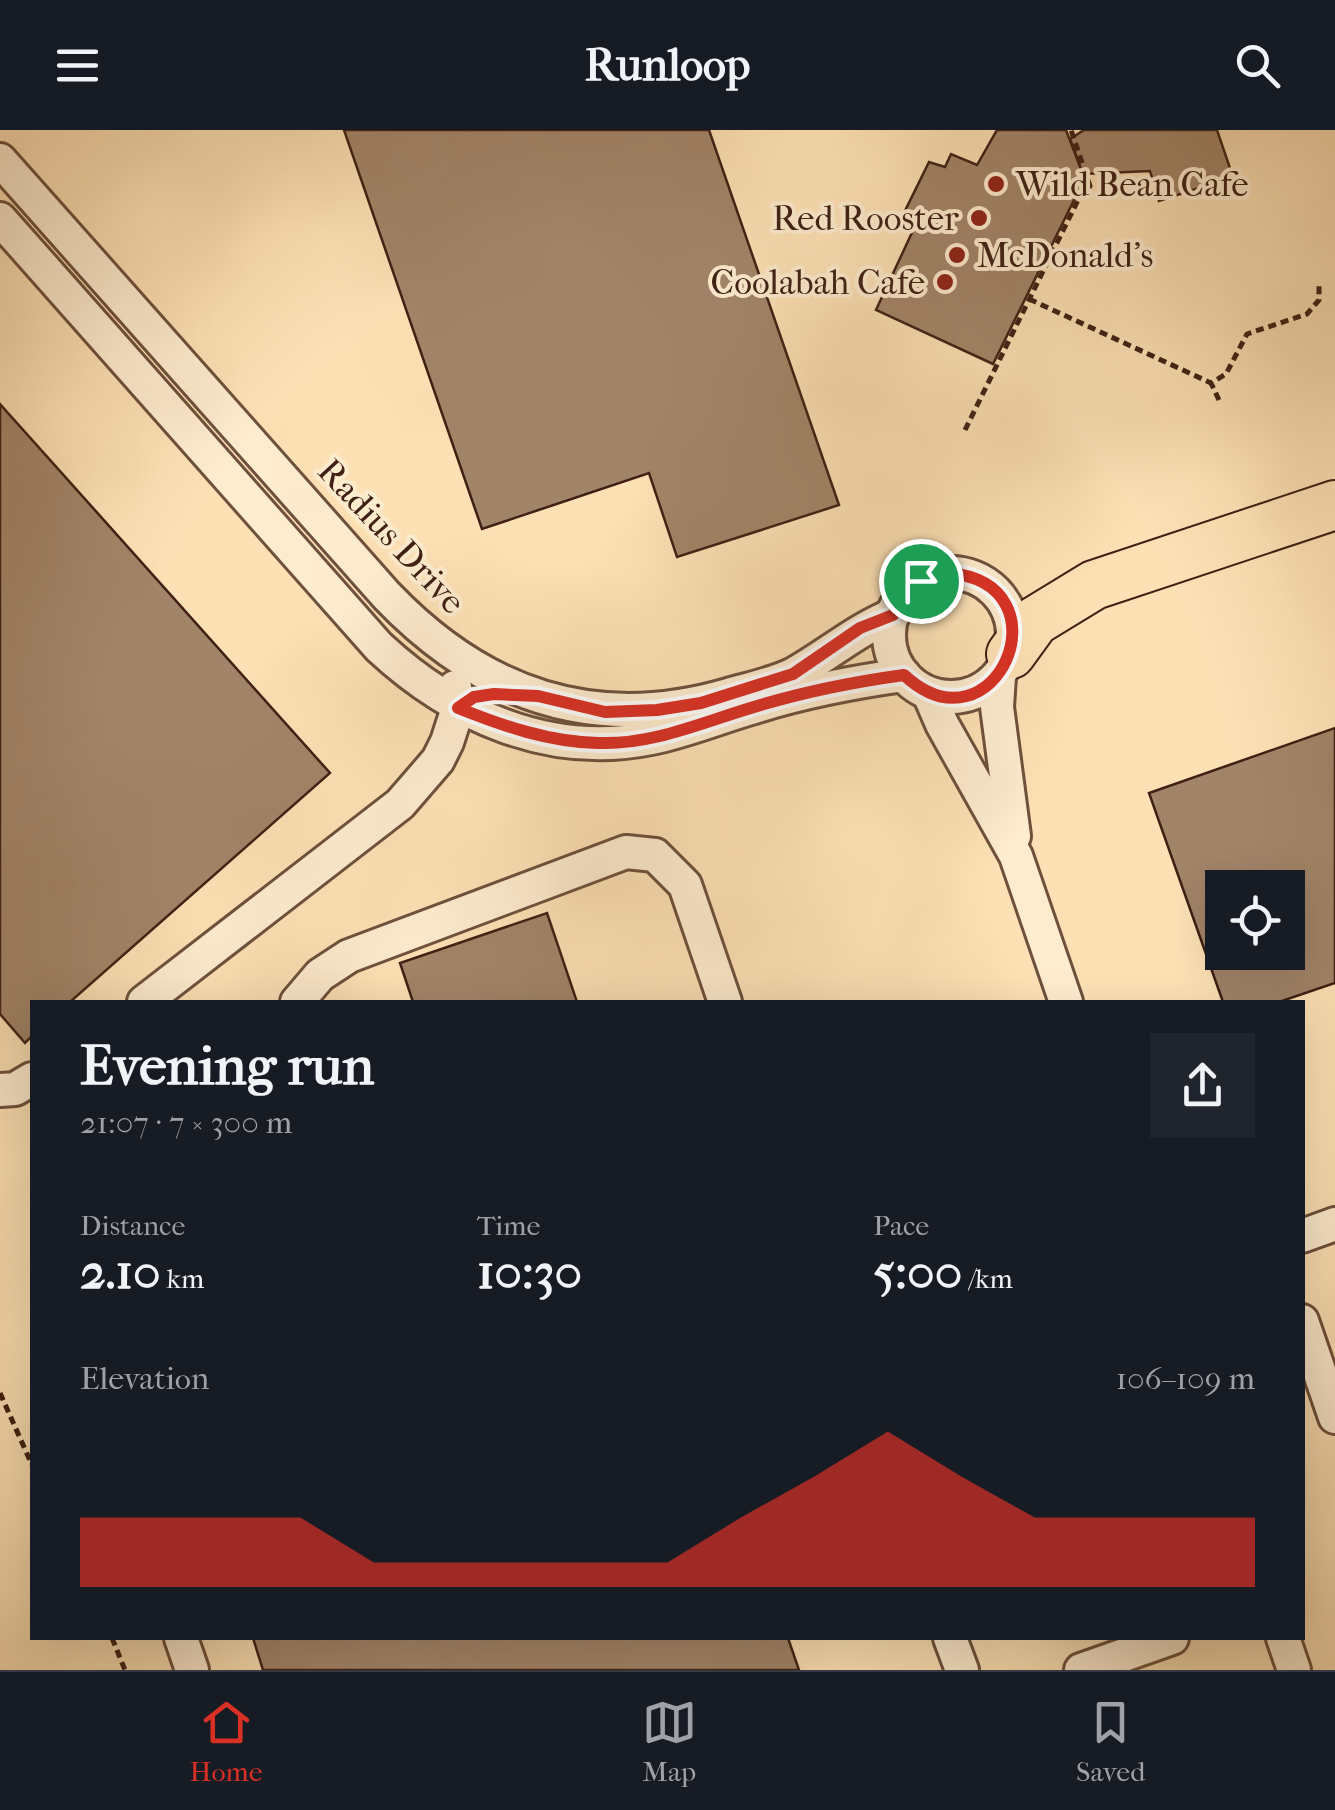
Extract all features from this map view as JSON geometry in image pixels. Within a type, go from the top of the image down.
[{"type":"highway","points":[[1005,665],[1034,622],[1094,586],[1335,505]]},
{"type":"street","name":"Radius Drive","points":[[0,160],[413,624],[453,656],[506,685],[605,712],[701,703],[793,674],[860,628],[893,615]]},
{"type":"street","points":[[1,218],[378,647],[417,682],[458,708],[504,727],[600,744],[648,739],[755,706],[856,681],[916,684],[967,696],[1005,665]]},
{"type":"street","points":[[147,1000],[400,804],[438,760],[458,708],[458,692],[450,679],[371,604],[323,546],[295,492]]},
{"type":"street","points":[[1016,856],[997,707],[1012,620],[1005,604],[980,580],[949,573],[921,581],[909,590],[893,615],[890,646],[942,724],[1016,856],[1065,1000]]},
{"type":"street","points":[[458,708],[474,697],[538,696]]},
{"type":"street","points":[[299,1000],[320,975],[349,956],[626,852],[656,855],[685,885],[724,1000]]},
{"type":"street","points":[[0,1090],[15,1089],[30,1081]]},
{"type":"street","points":[[1305,1235],[1335,1224]]},
{"type":"street","points":[[1305,1330],[1335,1418]]},
{"type":"street","points":[[182,1640],[192,1670]]},
{"type":"street","points":[[951,1640],[962,1670]]},
{"type":"street","points":[[1080,1670],[1166,1640]]},
{"type":"street","points":[[1284,1640],[1294,1670]]},
{"type":"path","points":[[965,430],[1078,200],[1090,186],[1072,130]]},
{"type":"path","points":[[1211,383],[1226,374],[1247,334],[1306,314],[1319,300],[1319,283]]},
{"type":"path","points":[[1029,298],[1211,383],[1219,400]]},
{"type":"path","points":[[0,1393],[30,1460]]},
{"type":"path","points":[[113,1640],[125,1670]]},
{"type":"building","points":[[344,130],[709,130],[839,505],[677,557],[649,473],[482,529]]},
{"type":"building","points":[[997,130],[1066,130],[1087,185],[1070,192],[1076,196],[993,364],[876,310],[916,224],[902,217],[929,162],[945,167],[951,154],[977,165]]},
{"type":"building","points":[[1084,130],[1217,130],[1233,177],[1159,201],[1150,171],[1083,174],[1070,139]]},
{"type":"building","points":[[0,404],[330,773],[72,1000],[30,1000],[30,1038],[25,1043],[0,1014]]},
{"type":"building","points":[[1335,728],[1335,983],[1285,1000],[1222,1000],[1212,970],[1305,970],[1305,870],[1205,870],[1205,951],[1149,793]]},
{"type":"building","points":[[547,913],[576,1000],[412,1000],[400,963]]},
{"type":"building","points":[[254,1640],[789,1640],[799,1670],[263,1670]]},
{"type":"place","name":"Wild Bean Cafe","points":[[996,184]]},
{"type":"place","name":"Red Rooster","points":[[979,218]]},
{"type":"place","name":"McDonald's","points":[[957,255]]},
{"type":"place","name":"Coolabah Cafe","points":[[945,282]]},
{"type":"route","points":[[965,574],[994,590],[1005,604],[1012,620],[1011,654],[1006,666],[984,689],[948,698],[930,694],[904,675],[856,681],[755,706],[648,739],[600,744],[504,727],[458,708],[474,697],[494,694],[538,696],[605,712],[701,703],[793,674],[860,628],[893,615],[899,602],[921,581],[934,575],[965,574]]}]
